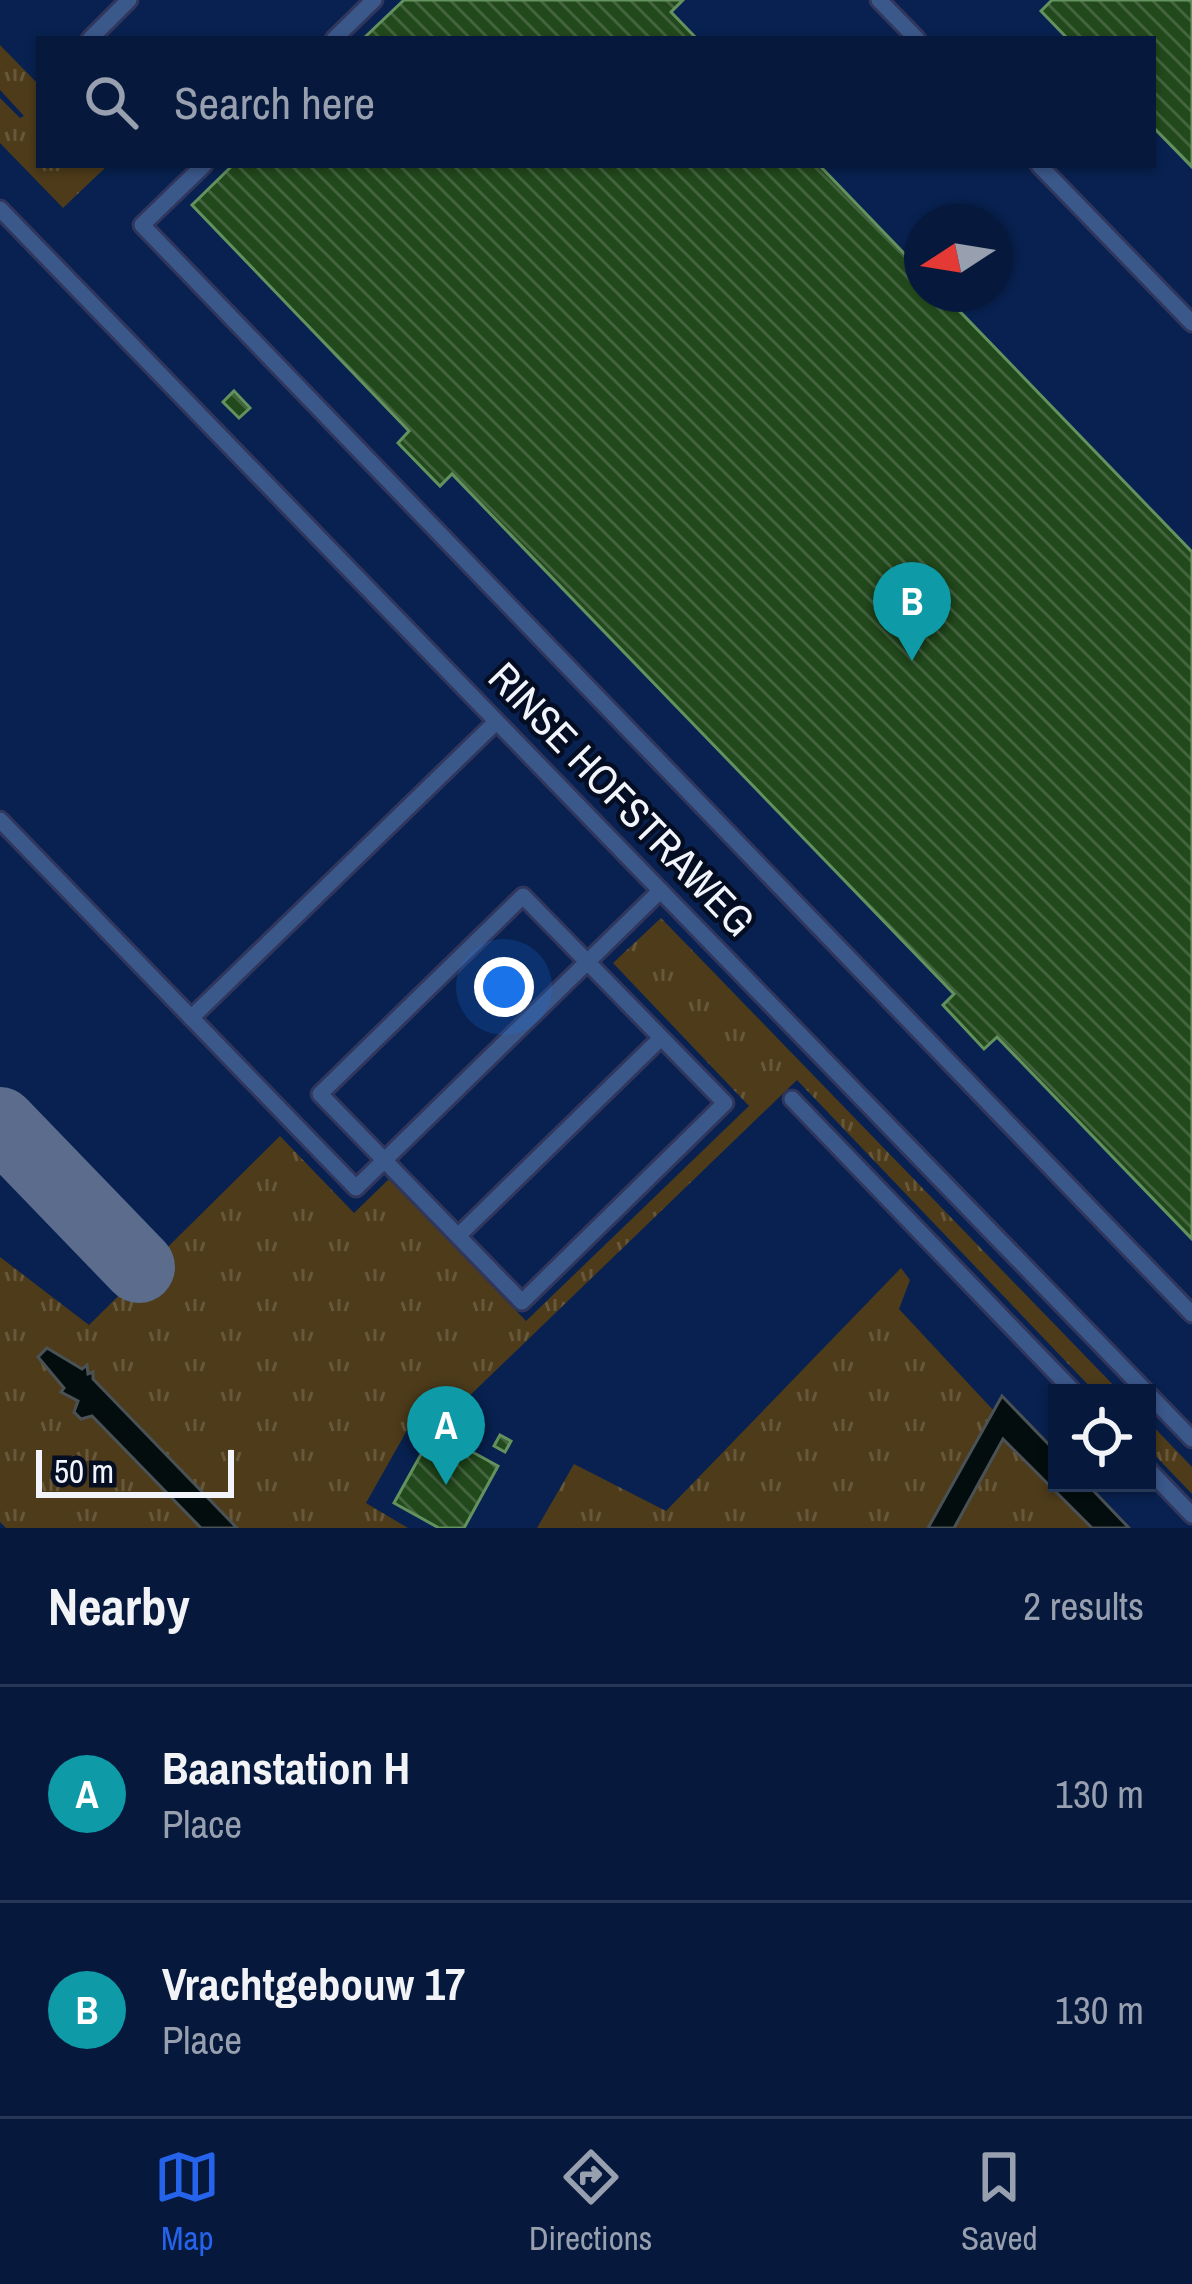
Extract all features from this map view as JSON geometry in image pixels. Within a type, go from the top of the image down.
[{"type":"lane","points":[[93,36],[129,0]]},
{"type":"lane","points":[[337,36],[374,0]]},
{"type":"lane","points":[[879,0],[914,36]]},
{"type":"lane","points":[[201,168],[142,225],[1192,1314]]},
{"type":"lane","points":[[1042,168],[1192,323]]},
{"type":"lane","name":"RINSE HOFSTRAWEG","points":[[0,209],[1192,1439]]},
{"type":"lane","points":[[191,1018],[496,722]]},
{"type":"lane","points":[[0,820],[356,1188],[660,891]]},
{"type":"lane","points":[[524,896],[588,962],[725,1103],[522,1302],[320,1094],[524,896]]},
{"type":"lane","points":[[458,1236],[661,1038]]},
{"type":"lane","points":[[792,1100],[1066,1384]]},
{"type":"lane","points":[[1156,1477],[1192,1515]]},
{"type":"green space","points":[[0,45],[36,82],[36,168],[105,168],[63,208],[0,143],[0,98],[20,118],[24,116],[0,90]]},
{"type":"green space","points":[[661,918],[1112,1384],[1087,1384],[797,1080],[462,1403],[431,1388],[366,1503],[408,1528],[237,1528],[83,1369],[64,1357],[38,1357],[64,1388],[62,1393],[68,1392],[201,1528],[6,1528],[0,1522],[0,1257],[89,1325],[280,1136],[354,1213],[389,1179],[526,1321],[749,1106],[613,963]]},
{"type":"green space","points":[[901,1268],[910,1280],[899,1309],[994,1411],[928,1528],[537,1528],[574,1464],[666,1511]]},
{"type":"green space","points":[[1156,1429],[1192,1467],[1192,1494],[1156,1456]]},
{"type":"green space","points":[[1003,1438],[1048,1484],[1048,1492],[1056,1492],[1092,1528],[954,1528]]},
{"type":"shaded area","points":[[47,1348],[82,1369],[87,1365],[88,1374],[93,1372],[93,1379],[237,1528],[201,1528],[92,1416],[81,1419],[74,1412],[78,1401],[61,1392],[64,1388],[38,1357]]},
{"type":"shaded area","points":[[1002,1396],[1048,1444],[1048,1484],[1003,1439],[954,1528],[928,1528]]},
{"type":"shaded area","points":[[1056,1492],[1095,1492],[1129,1528],[1092,1528]]},
{"type":"building","points":[[404,0],[683,0],[671,12],[694,36],[366,36]]},
{"type":"building","points":[[1052,0],[1192,0],[1192,167],[1156,130],[1156,36],[1065,36],[1041,11]]},
{"type":"building","points":[[230,168],[822,168],[904,253],[904,312],[960,312],[1192,552],[1192,1239],[997,1037],[984,1049],[943,1005],[954,994],[452,474],[440,486],[398,443],[409,431],[192,205]]},
{"type":"building","points":[[234,391],[250,408],[239,418],[223,402]]},
{"type":"building","points":[[434,1431],[498,1466],[464,1528],[439,1528],[394,1503]]},
{"type":"building","points":[[500,1435],[511,1441],[505,1452],[494,1446]]},
{"type":"taxiway","points":[[0,1123],[139,1267]]},
{"type":"place","name":"Vrachtgebouw 17","points":[[912,661]]},
{"type":"place","name":"Baanstation H","points":[[446,1485]]}]
